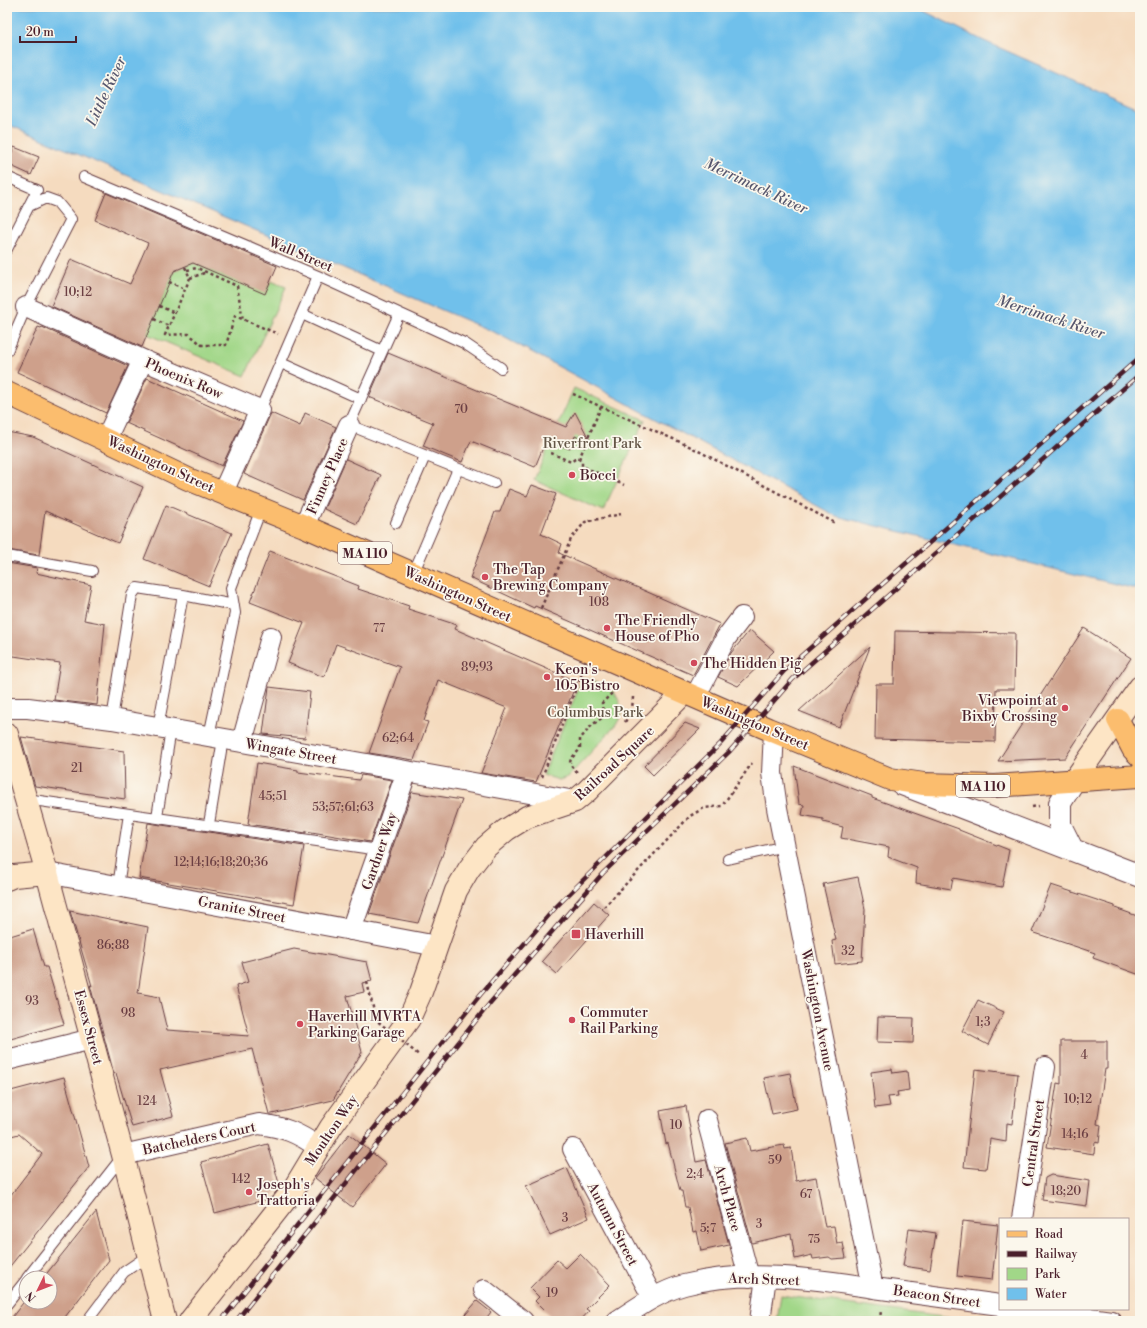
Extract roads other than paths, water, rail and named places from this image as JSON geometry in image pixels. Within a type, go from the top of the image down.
[{"type":"main road","name":"Washington Street","points":[[7,393],[188,478],[304,526],[690,695],[890,779],[924,784],[957,786],[996,786],[1075,779]]},
{"type":"main road","points":[[1075,779],[1140,687]]},
{"type":"main road","name":"Railroad Square","points":[[437,946],[456,891],[469,869],[486,847],[506,830],[527,817],[575,801],[690,695]]},
{"type":"main road","points":[[1119,718],[1133,749],[1140,756]]},
{"type":"main road","name":"Essex Street","points":[[7,734],[47,873],[92,1039],[165,1321]]},
{"type":"main road","name":"MA 110","points":[[1075,779],[1140,776]]},
{"type":"main road","points":[[7,879],[14,876],[47,873]]},
{"type":"main road","name":"Moulton Way","points":[[190,1321],[293,1190],[318,1147],[409,1020],[421,992],[437,946]]},
{"type":"street","name":"Phoenix Row","points":[[26,307],[143,360],[260,410]]},
{"type":"street","points":[[106,439],[143,360]]},
{"type":"street","points":[[223,492],[260,410]]},
{"type":"street","name":"Finney Place","points":[[304,526],[349,425]]},
{"type":"street","points":[[690,695],[726,638],[742,617]]},
{"type":"street","points":[[225,739],[271,637]]},
{"type":"street","name":"Wingate Street","points":[[7,708],[28,708],[112,719],[575,801]]},
{"type":"street","name":"Washington Avenue","points":[[774,731],[772,773],[785,846],[873,1288]]},
{"type":"street","name":"Gardner Way","points":[[351,930],[407,771]]},
{"type":"street","name":"Washington Street","points":[[890,779],[1140,876]]},
{"type":"street","points":[[1072,849],[1060,825],[1060,803],[1075,779]]},
{"type":"street","name":"Granite Street","points":[[47,873],[437,946]]},
{"type":"street","points":[[7,1060],[92,1039]]},
{"type":"street","name":"Central Street","points":[[1022,1218],[1045,1067]]},
{"type":"street","name":"Arch Place","points":[[707,1120],[757,1277]]},
{"type":"street","name":"Batchelders Court","points":[[123,1155],[259,1124],[277,1126],[301,1135],[318,1147]]},
{"type":"street","name":"Autumn Street","points":[[573,1149],[653,1298]]},
{"type":"street","name":"Arch Street","points":[[617,1321],[653,1298],[682,1285],[727,1277],[757,1277],[846,1283],[873,1288]]},
{"type":"street","points":[[757,1277],[760,1321]]},
{"type":"street","name":"Beacon Street","points":[[873,1288],[999,1305]]},
{"type":"street","points":[[484,1290],[523,1321]]},
{"type":"street","points":[[1008,1321],[1009,1310]]},
{"type":"street","points":[[1033,1310],[1111,1321]]},
{"type":"lane","points":[[7,177],[37,190],[7,249]]},
{"type":"lane","name":"Wall Street","points":[[84,177],[318,276],[464,343],[501,368]]},
{"type":"lane","points":[[7,351],[26,307],[71,219],[57,202],[46,198],[29,206]]},
{"type":"lane","points":[[260,410],[318,276]]},
{"type":"lane","points":[[302,314],[382,351]]},
{"type":"lane","points":[[399,314],[349,425],[494,483]]},
{"type":"lane","points":[[280,363],[361,399]]},
{"type":"lane","points":[[396,524],[425,456]]},
{"type":"lane","points":[[414,574],[458,469]]},
{"type":"lane","points":[[209,824],[225,739],[235,613],[231,588],[261,509]]},
{"type":"lane","points":[[7,556],[92,571]]},
{"type":"lane","points":[[112,719],[132,595],[138,588],[234,605]]},
{"type":"lane","points":[[157,817],[164,728],[183,595]]},
{"type":"lane","points":[[26,799],[209,824],[379,850]]},
{"type":"lane","points":[[118,886],[129,814]]},
{"type":"lane","points":[[728,859],[785,846]]},
{"type":"lane","points":[[34,1270],[123,1155]]},
{"type":"lane","points":[[87,1321],[124,1272],[149,1255]]},
{"type":"lane","points":[[7,1304],[18,1290]]},
{"type":"water","points":[[7,7],[916,7],[982,40],[1140,110],[1140,590],[836,516],[498,334],[7,124]]},
{"type":"railway","points":[[221,1321],[480,995],[556,907],[721,743],[784,671],[1140,357]]},
{"type":"railway","points":[[236,1321],[490,1003],[603,873],[729,752],[793,679],[1140,374]]},
{"type":"place","name":"Bocci","points":[[572,475]]},
{"type":"place","name":"The Tap Brewing Company","points":[[485,577]]},
{"type":"place","name":"The Friendly House of Pho","points":[[607,628]]},
{"type":"place","name":"The Hidden Pig","points":[[694,663]]},
{"type":"place","name":"Keon's 105 Bistro","points":[[547,677]]},
{"type":"place","name":"Viewpoint at Bixby Crossing","points":[[1065,708]]},
{"type":"place","name":"Haverhill","points":[[576,934]]},
{"type":"place","name":"Commuter Rail Parking","points":[[572,1020]]},
{"type":"place","name":"Haverhill MVRTA Parking Garage","points":[[300,1024]]},
{"type":"place","name":"Joseph's Trattoria","points":[[249,1192]]},
{"type":"water label","name":"Little River","points":[[106,91]]},
{"type":"water label","name":"Merrimack River","points":[[756,186]]},
{"type":"water label","name":"Merrimack River","points":[[1051,317]]},
{"type":"park label","name":"Riverfront Park","points":[[592,443]]},
{"type":"park label","name":"Columbus Park","points":[[595,712]]}]
